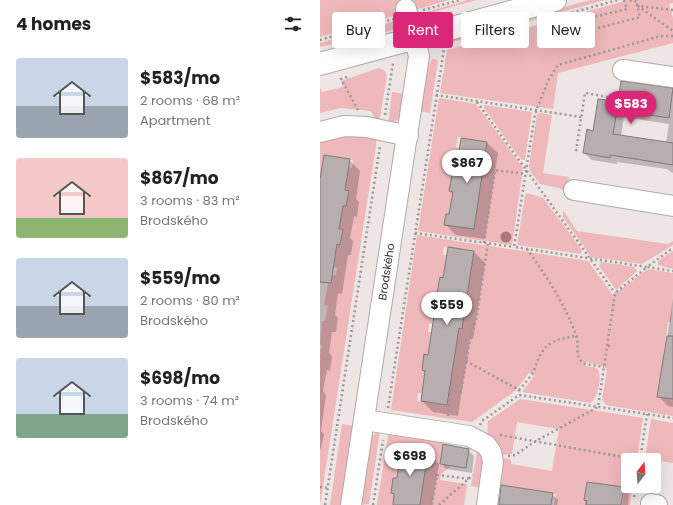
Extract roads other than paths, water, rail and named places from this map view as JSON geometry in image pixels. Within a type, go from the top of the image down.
[{"type":"main road","points":[[453,28],[556,0]]},
{"type":"main road","points":[[320,64],[393,44]]},
{"type":"street","name":"Brodského","points":[[351,505],[408,136],[419,56],[417,48]]},
{"type":"street","points":[[623,70],[673,77]]},
{"type":"street","points":[[320,132],[344,126],[375,129],[408,136]]},
{"type":"street","points":[[574,190],[673,206]]},
{"type":"street","points":[[364,420],[469,436],[486,445],[491,452],[493,462],[487,505]]}]
